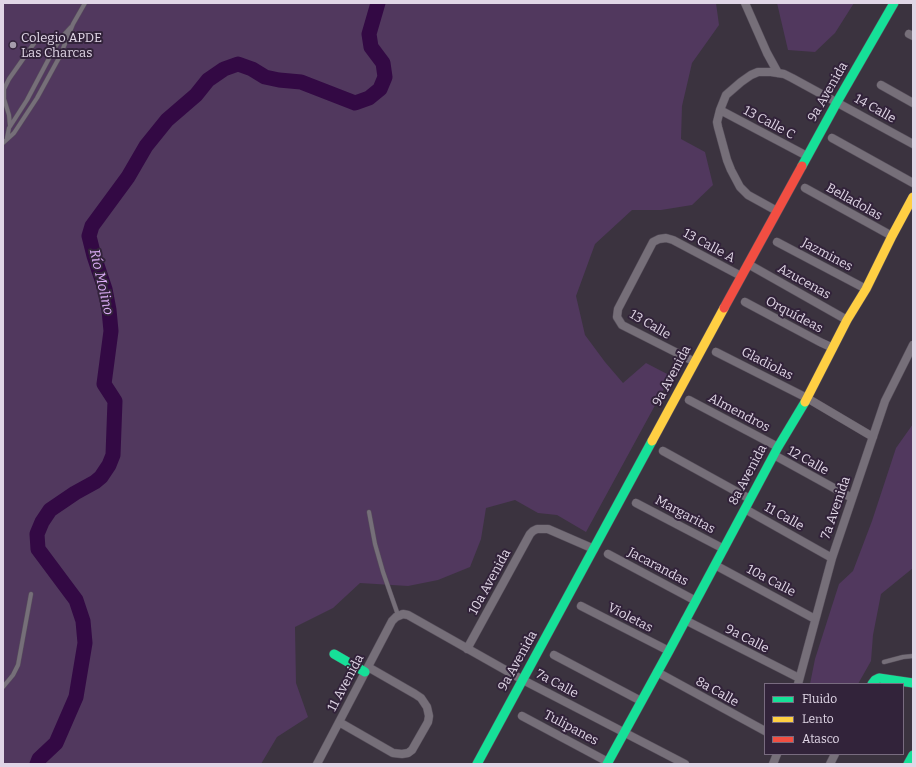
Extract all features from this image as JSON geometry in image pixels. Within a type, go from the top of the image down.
[{"type":"street","points":[[745,3],[767,53],[778,73]]},
{"type":"street","name":"9a Avenida","points":[[477,764],[741,276],[837,102],[894,3]]},
{"type":"street","name":"14 Calle","points":[[720,110],[726,95],[751,74],[758,72],[778,73],[792,78],[913,144]]},
{"type":"street","points":[[881,85],[913,103]]},
{"type":"street","points":[[720,110],[717,122],[727,160],[736,180],[740,187],[748,195],[777,211]]},
{"type":"street","name":"13 Calle C","points":[[720,110],[807,156]]},
{"type":"street","points":[[832,138],[913,183]]},
{"type":"street","name":"Belladolas","points":[[805,188],[892,236]]},
{"type":"street","name":"8a Avenida","points":[[607,763],[776,451],[807,398],[847,320],[866,289],[913,197]]},
{"type":"street","name":"13 Calle A","points":[[617,317],[618,309],[653,242],[659,239],[666,238],[681,243],[741,276]]},
{"type":"street","name":"Jazmines","points":[[777,242],[866,289]]},
{"type":"street","name":"Azucenas","points":[[748,264],[847,320]]},
{"type":"street","name":"Orquídeas","points":[[744,302],[833,348]]},
{"type":"street","name":"13 Calle","points":[[617,317],[622,325],[695,362]]},
{"type":"street","name":"7a Avenida","points":[[798,681],[832,558],[852,498],[889,392],[913,345]]},
{"type":"street","name":"Gladiolas","points":[[716,352],[807,398]]},
{"type":"street","points":[[807,398],[873,437]]},
{"type":"street","name":"Almendros","points":[[689,400],[776,451]]},
{"type":"street","points":[[663,450],[750,499]]},
{"type":"street","name":"12 Calle","points":[[776,451],[852,498]]},
{"type":"street","name":"Margaritas","points":[[636,503],[724,549]]},
{"type":"street","name":"11 Calle","points":[[745,509],[832,558]]},
{"type":"street","name":"10a Avenida","points":[[467,649],[533,531],[537,529],[548,529],[594,549]]},
{"type":"street","name":"Jacarandas","points":[[608,554],[696,601]]},
{"type":"street","name":"10a Calle","points":[[714,565],[815,619]]},
{"type":"street","name":"Violetas","points":[[581,606],[669,651]]},
{"type":"street","name":"7a Calle","points":[[398,615],[408,615],[523,680],[685,764]]},
{"type":"street","name":"11 Avenida","points":[[317,764],[392,621],[398,615]]},
{"type":"street","name":"9a Calle","points":[[685,620],[798,681]]},
{"type":"street","points":[[334,654],[416,694],[421,698],[427,707],[429,716],[428,722],[412,750],[408,753],[402,754],[393,753],[339,722]]},
{"type":"street","points":[[554,655],[641,701]]},
{"type":"street","name":"8a Calle","points":[[657,672],[764,730]]},
{"type":"street","points":[[875,681],[913,683]]},
{"type":"street","name":"Tulipanes","points":[[522,716],[607,763]]},
{"type":"street","points":[[830,764],[834,755]]},
{"type":"street","points":[[908,764],[913,755]]},
{"type":"lane","points":[[3,143],[14,133],[37,98],[60,56],[73,24],[85,3]]},
{"type":"lane","points":[[7,138],[10,126],[27,100],[54,50],[61,38],[73,24]]},
{"type":"lane","points":[[10,126],[9,115],[4,99],[4,89],[8,79],[36,42]]},
{"type":"lane","points":[[368,512],[383,572],[398,615]]},
{"type":"lane","points":[[3,687],[13,675],[18,665],[31,594]]},
{"type":"lane","points":[[884,662],[913,656]]},
{"type":"shaded area","points":[[3,3],[716,3],[719,25],[692,63],[682,106],[681,139],[705,152],[713,185],[692,205],[661,210],[632,210],[595,244],[576,296],[585,335],[623,383],[646,363],[671,376],[586,532],[557,515],[538,513],[515,500],[486,508],[481,539],[470,567],[438,580],[408,586],[360,583],[333,608],[295,627],[296,683],[308,717],[277,737],[261,764],[3,764]]},
{"type":"shaded area","points":[[777,3],[854,3],[835,33],[815,52],[788,50]]},
{"type":"shaded area","points":[[913,424],[913,568],[881,594],[873,635],[871,661],[859,683],[810,683],[815,659],[839,584],[853,571],[872,521],[896,448]]},
{"type":"waterway","name":"Río Molino","points":[[37,764],[39,759],[56,743],[76,697],[85,643],[83,621],[76,600],[38,549],[37,534],[42,522],[50,510],[101,477],[109,465],[113,455],[115,401],[104,384],[111,331],[105,289],[89,236],[92,226],[128,177],[146,146],[167,120],[196,95],[208,80],[224,69],[238,64],[252,69],[265,77],[301,82],[355,103],[369,98],[380,89],[385,77],[383,63],[371,47],[369,34],[378,3]]},
{"type":"traffic: fast","points":[[802,166],[894,3]]},
{"type":"traffic: fast","points":[[607,764],[778,447],[805,402]]},
{"type":"traffic: fast","points":[[477,764],[652,441]]},
{"type":"traffic: fast","points":[[334,654],[365,672]]},
{"type":"traffic: fast","points":[[873,683],[879,678],[913,683]]},
{"type":"traffic: fast","points":[[908,764],[913,755]]},
{"type":"traffic: slow","points":[[805,402],[847,320],[866,289],[913,197]]},
{"type":"traffic: slow","points":[[652,441],[724,308]]},
{"type":"traffic: jam","points":[[724,308],[802,166]]},
{"type":"place","name":"Colegio APDE Las Charcas","points":[[13,45]]}]
